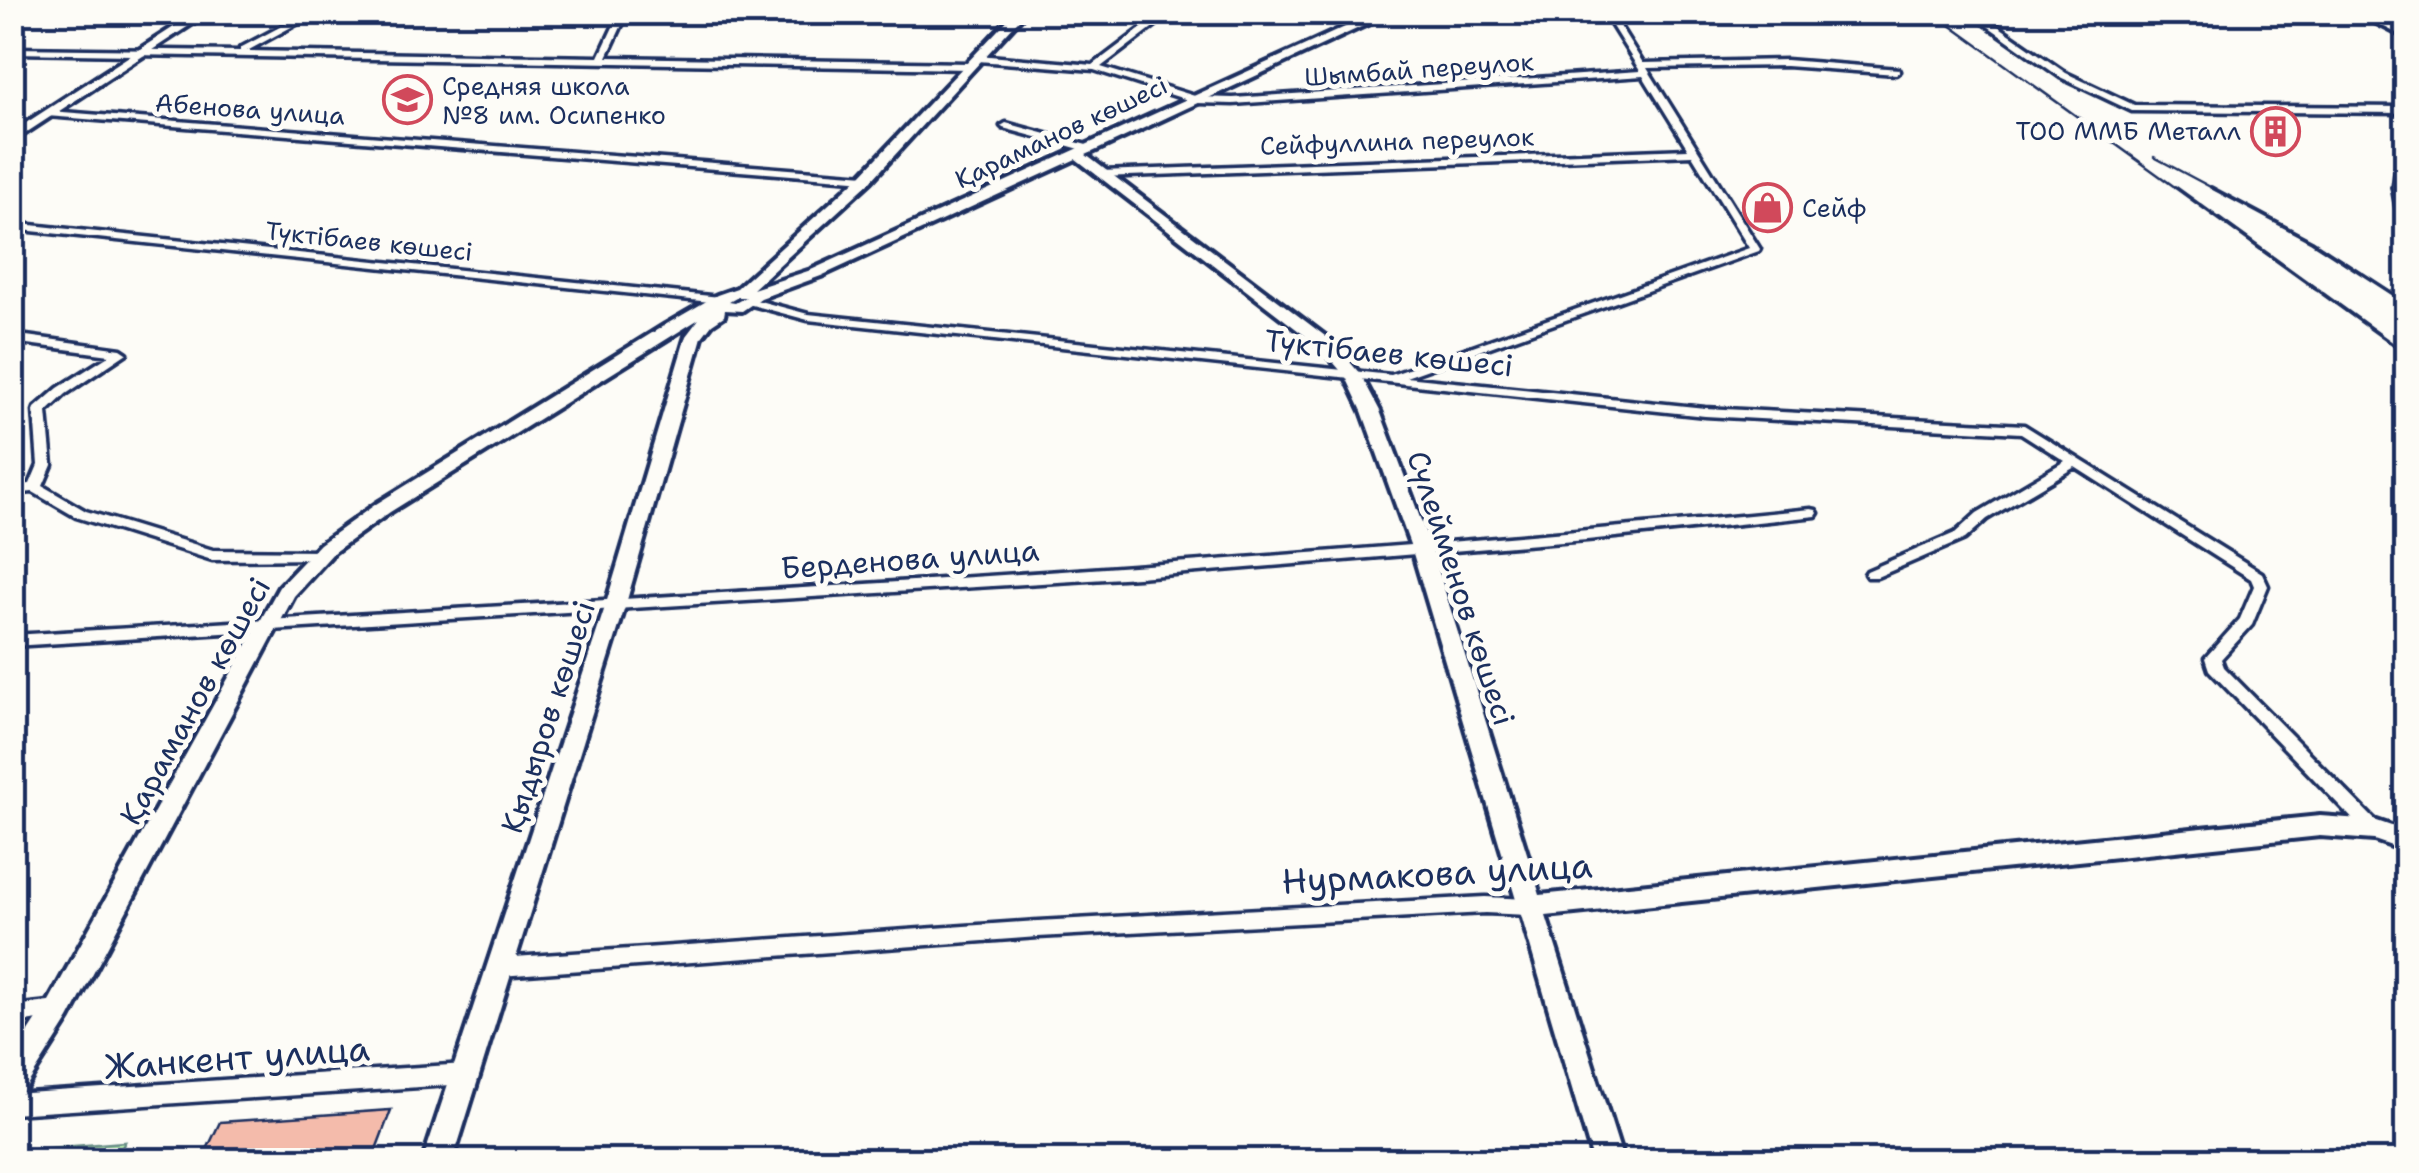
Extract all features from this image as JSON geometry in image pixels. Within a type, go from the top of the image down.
[{"type":"street","points":[[12,138],[205,12]]},
{"type":"street","points":[[241,51],[315,12]]},
{"type":"street","points":[[603,58],[624,12]]},
{"type":"street","points":[[670,328],[686,329],[694,336],[706,321],[737,300],[866,178],[1021,12]]},
{"type":"street","points":[[1095,68],[1169,12]]},
{"type":"street","name":"Қараманов көшесі","points":[[12,1084],[59,1010],[286,592],[319,556],[383,508],[670,328],[816,273],[1388,12]]},
{"type":"street","points":[[1972,12],[2063,75],[2132,108],[2406,110]]},
{"type":"street","points":[[2360,12],[2406,36]]},
{"type":"street","points":[[1388,378],[1754,250],[1609,16]]},
{"type":"street","name":"Шымбай переулок","points":[[12,50],[973,62],[1095,68],[1197,100],[1302,98],[1642,70],[1786,64],[1896,71]]},
{"type":"street","name":"Абенова улица","points":[[50,114],[866,178]]},
{"type":"street","points":[[1006,126],[1085,152]]},
{"type":"street","name":"Сүлейменов көшесі","points":[[1085,152],[1100,174],[1327,346],[1353,375],[1371,411],[1422,550],[1608,1160]]},
{"type":"street","name":"Сейфуллина переулок","points":[[1100,174],[1694,152]]},
{"type":"street","name":"Түктібаев көшесі","points":[[12,226],[737,300],[808,317],[1705,412],[2024,429],[2075,460]]},
{"type":"street","name":"Қыдыров көшесі","points":[[438,1160],[615,607],[694,336]]},
{"type":"street","points":[[12,338],[121,353],[40,410],[45,465],[36,488]]},
{"type":"street","points":[[1872,574],[1960,536],[1982,516],[2075,460],[2257,576],[2261,586],[2247,620],[2212,658],[2217,670],[2374,830]]},
{"type":"street","points":[[12,490],[36,488],[81,514],[212,555],[319,556]]},
{"type":"street","name":"Берденова улица","points":[[12,641],[615,607],[1422,550],[1811,514]]},
{"type":"street","name":"Нурмакова улица","points":[[500,967],[1284,914],[1528,906],[2320,826],[2374,830],[2406,842]]},
{"type":"street","points":[[12,1014],[59,1010]]},
{"type":"street","name":"Жанкент улица","points":[[12,1104],[465,1074]]},
{"type":"green space","points":[[125,1142],[115,1160],[30,1160],[36,1149]]},
{"type":"building","points":[[391,1110],[372,1160],[202,1160],[220,1122]]},
{"type":"railway","points":[[1932,12],[2179,190]]},
{"type":"railway","points":[[2391,188],[2394,168],[2406,150]]},
{"type":"railway","points":[[2154,157],[2216,190]]},
{"type":"railway","points":[[2175,187],[2406,354]]},
{"type":"railway","points":[[2211,187],[2312,241],[2406,302]]},
{"type":"railway","points":[[2391,188],[2395,208],[2406,226]]},
{"type":"place","name":"Средняя школа №8 им. Осипенко","points":[[407,100]]},
{"type":"place","name":"ТОО ММБ Металл","points":[[2276,131]]},
{"type":"place","name":"Сейф","points":[[1767,208]]}]
